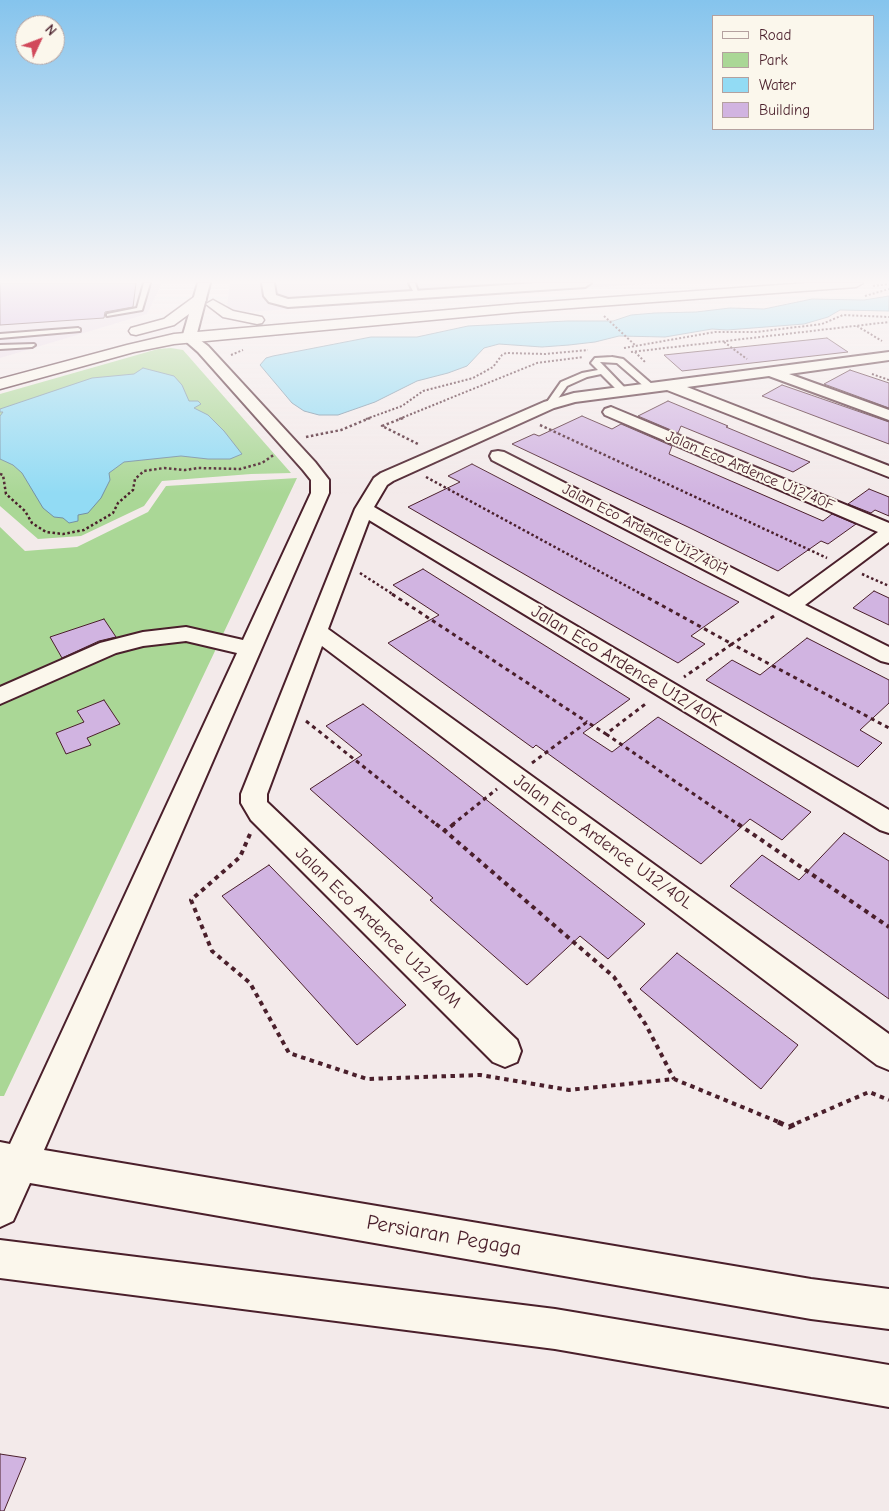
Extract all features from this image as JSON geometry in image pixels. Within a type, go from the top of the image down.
[{"type":"street","points":[[0,374],[68,354]]},
{"type":"street","points":[[0,384],[112,354]]},
{"type":"street","points":[[0,1208],[10,1161],[250,650],[320,493],[320,480],[290,445],[227,354]]},
{"type":"street","points":[[288,707],[364,509],[380,482],[523,418],[549,404],[574,398],[650,387],[889,356]]},
{"type":"street","points":[[766,372],[889,415]]},
{"type":"street","points":[[687,382],[889,461]]},
{"type":"street","points":[[668,385],[889,472]]},
{"type":"street","name":"Jalan Eco Ardence U12/40F","points":[[611,412],[889,532]]},
{"type":"street","name":"Jalan Eco Ardence U12/40H","points":[[498,456],[889,656]]},
{"type":"street","name":"Jalan Eco Ardence U12/40K","points":[[364,509],[889,823]]},
{"type":"street","points":[[791,605],[889,532]]},
{"type":"street","name":"Jalan Eco Ardence U12/40L","points":[[317,631],[889,1054]]},
{"type":"street","points":[[0,696],[108,648],[143,638],[186,634],[250,650]]},
{"type":"street","name":"Jalan Eco Ardence U12/40M","points":[[288,707],[254,794],[254,803],[260,813],[505,1051]]},
{"type":"street","name":"Persiaran Pegaga","points":[[10,1161],[811,1299],[889,1309]]},
{"type":"street","points":[[0,1259],[81,1271],[555,1329],[889,1386]]},
{"type":"lane","points":[[623,391],[594,363],[598,360],[620,362],[650,387]]},
{"type":"lane","points":[[549,404],[564,384],[585,375],[603,371]]},
{"type":"path","points":[[230,356],[236,354]]},
{"type":"path","points":[[0,474],[3,475],[6,494],[25,511],[32,523],[46,532],[63,534],[84,530],[113,513],[118,503],[133,490],[135,479],[144,471],[164,468],[185,470],[198,468],[240,469],[262,463],[300,438],[341,430],[352,424],[402,406],[423,391],[473,378],[494,368],[505,354]]},
{"type":"path","points":[[526,354],[551,354]]},
{"type":"path","points":[[741,354],[766,372]]},
{"type":"path","points":[[523,418],[889,586]]},
{"type":"path","points":[[410,468],[889,728]]},
{"type":"path","points":[[343,563],[606,734],[889,927]]},
{"type":"path","points":[[606,734],[666,689],[791,605]]},
{"type":"path","points":[[288,707],[445,831],[614,977],[646,1025],[674,1079]]},
{"type":"path","points":[[445,831],[514,776],[587,722]]},
{"type":"shaded area","points":[[0,354],[15,354],[0,358]]},
{"type":"green space","points":[[142,354],[186,354],[291,473],[162,481],[144,506],[81,536],[38,539],[0,506],[0,394]]},
{"type":"green space","points":[[297,478],[4,1096],[0,1096],[0,527],[25,551],[77,547],[148,512],[166,486]]},
{"type":"water","points":[[286,354],[479,354],[467,366],[417,381],[375,402],[338,415],[319,415],[304,411],[292,403],[260,365],[266,358]]},
{"type":"water","points":[[143,368],[174,376],[182,385],[189,401],[198,401],[201,404],[194,408],[208,415],[224,431],[242,454],[230,459],[181,456],[124,462],[109,473],[110,480],[101,498],[88,513],[78,515],[78,521],[69,523],[63,518],[54,517],[43,508],[22,473],[13,465],[0,459],[0,416],[3,412],[0,412],[0,409],[92,378],[134,374]]},
{"type":"building","points":[[678,354],[835,354],[682,371],[664,355]]},
{"type":"building","points":[[850,370],[889,383],[889,408],[824,384]]},
{"type":"building","points":[[782,385],[889,422],[889,444],[762,396]]},
{"type":"building","points":[[668,401],[810,462],[793,472],[681,426],[678,433],[638,416]]},
{"type":"building","points":[[582,416],[612,429],[621,424],[672,446],[669,454],[823,521],[832,514],[856,524],[828,544],[821,541],[778,571],[512,444],[534,434],[539,436]]},
{"type":"building","points":[[472,464],[739,602],[691,636],[705,644],[678,663],[408,507],[460,482],[448,476]]},
{"type":"building","points":[[869,489],[889,497],[889,516],[875,510],[871,513],[848,504]]},
{"type":"building","points":[[423,569],[630,699],[583,733],[612,752],[658,717],[811,812],[782,840],[750,819],[701,864],[536,745],[533,748],[388,643],[439,615],[393,585]]},
{"type":"building","points":[[874,591],[889,598],[889,625],[853,608]]},
{"type":"building","points":[[104,619],[116,637],[99,641],[62,658],[50,637]]},
{"type":"building","points":[[807,638],[889,680],[889,703],[860,730],[882,743],[858,767],[706,680],[732,660],[760,675]]},
{"type":"building","points":[[104,700],[120,724],[87,738],[91,745],[66,754],[56,733],[84,722],[77,711]]},
{"type":"building","points":[[363,704],[645,924],[608,959],[580,936],[527,985],[430,900],[433,898],[310,789],[362,755],[326,726]]},
{"type":"building","points":[[844,833],[889,861],[889,999],[730,886],[762,855],[799,880]]},
{"type":"building","points":[[269,865],[406,1005],[357,1045],[222,896]]},
{"type":"building","points":[[677,953],[798,1045],[761,1089],[640,989]]},
{"type":"building","points":[[0,1454],[26,1458],[4,1511],[0,1511]]}]
